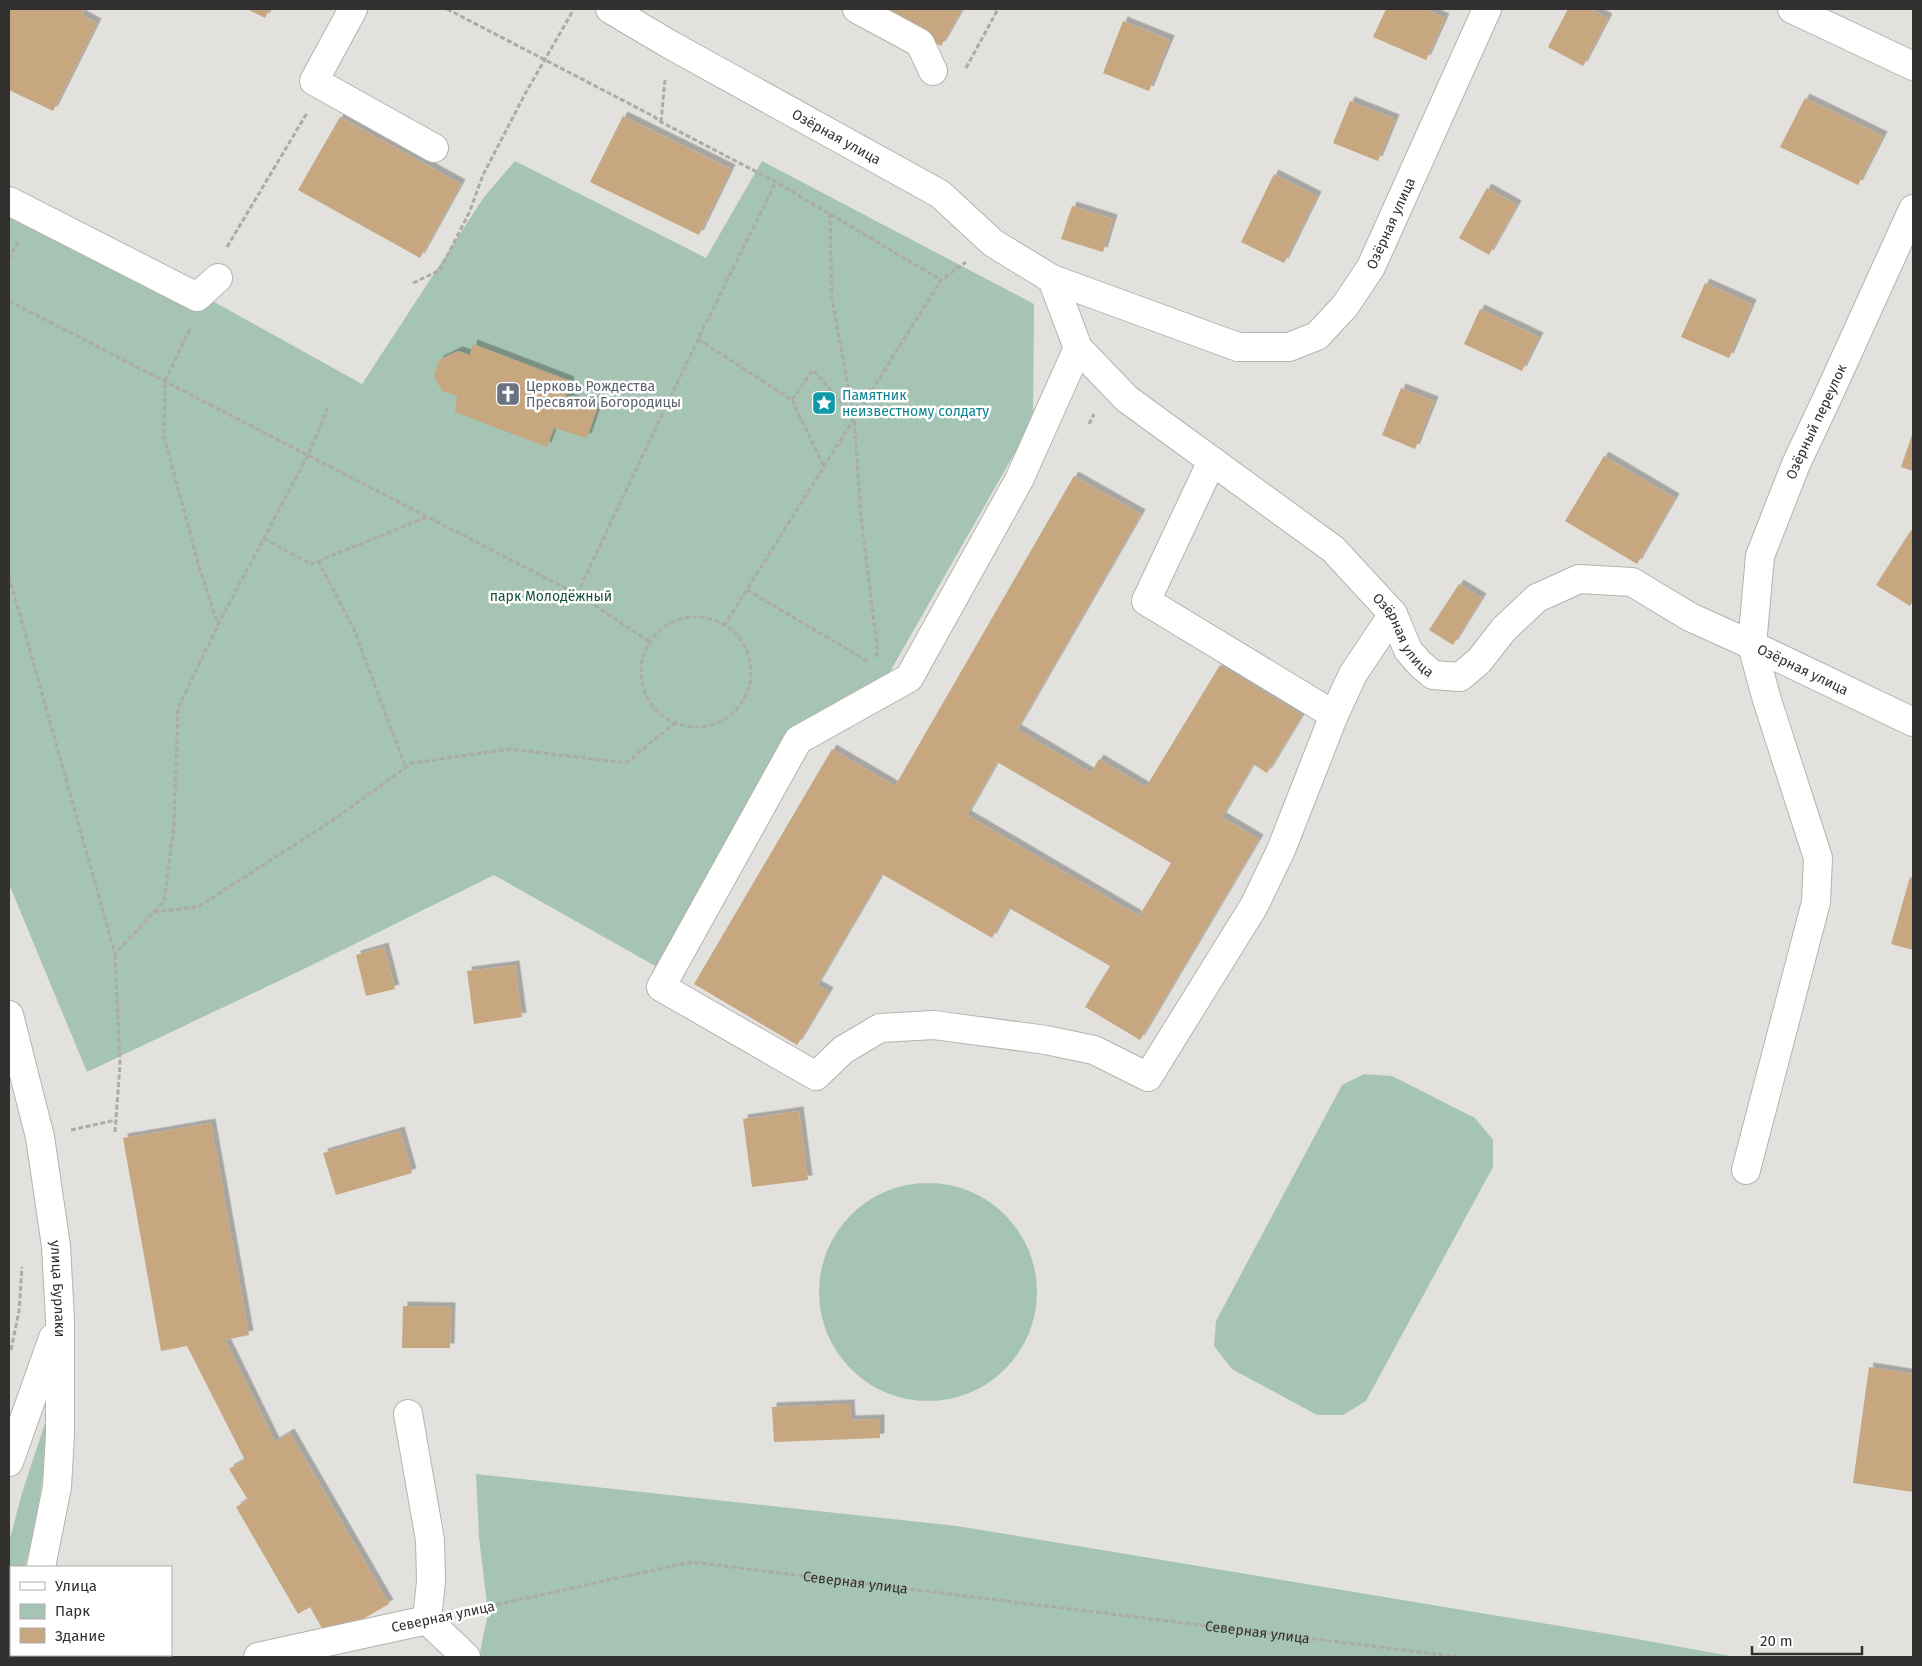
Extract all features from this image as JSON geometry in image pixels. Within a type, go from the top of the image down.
[{"type":"street","points":[[353,9],[314,82],[434,148]]},
{"type":"street","name":"Озёрная улица","points":[[610,9],[669,44],[940,194],[993,243],[1052,279],[1238,347],[1289,347],[1318,336],[1345,306],[1372,266],[1487,9]]},
{"type":"street","points":[[856,9],[920,43],[933,71]]},
{"type":"street","points":[[1792,9],[1913,66]]},
{"type":"street","points":[[9,201],[197,296],[218,278]]},
{"type":"street","name":"Озёрный переулок","points":[[1752,644],[1760,556],[1796,464],[1830,394],[1913,209]]},
{"type":"street","name":"Озёрная улица","points":[[1052,279],[1078,348],[1127,399],[1332,549],[1392,614],[1408,650],[1433,675],[1460,677],[1479,661],[1504,629],[1537,598],[1579,579],[1632,582],[1690,617],[1752,644],[1913,722]]},
{"type":"street","points":[[1078,348],[1019,480],[909,678],[798,740],[661,987],[816,1076],[843,1050],[880,1028],[934,1025],[1046,1040],[1094,1050],[1148,1077],[1254,906],[1281,850],[1334,715],[1353,674],[1392,614]]},
{"type":"street","points":[[1212,461],[1146,600],[1334,715]]},
{"type":"street","points":[[1746,1170],[1816,902],[1818,858],[1767,700],[1752,644]]},
{"type":"street","name":"улица Бурлаки","points":[[9,1015],[40,1137],[56,1246],[60,1320],[60,1435],[57,1487],[41,1566]]},
{"type":"street","points":[[9,1462],[60,1320]]},
{"type":"street","points":[[408,1414],[430,1540],[431,1581],[428,1620],[466,1657]]},
{"type":"street","name":"Северная улица","points":[[258,1657],[428,1620]]},
{"type":"path","points":[[447,9],[546,59],[776,182],[940,280]]},
{"type":"path","points":[[413,283],[440,270],[469,213],[483,175],[525,94],[574,9]]},
{"type":"path","points":[[962,75],[998,9]]},
{"type":"path","points":[[661,122],[669,44]]},
{"type":"path","points":[[226,248],[323,86]]},
{"type":"path","points":[[577,594],[698,339],[776,182]]},
{"type":"path","points":[[747,590],[875,665],[877,646],[861,517],[854,417],[832,299],[830,213]]},
{"type":"path","points":[[724,626],[940,280],[993,243]]},
{"type":"path","points":[[197,296],[191,327],[165,382],[164,436],[198,563],[218,625]]},
{"type":"path","points":[[9,301],[577,594],[650,642]]},
{"type":"path","points":[[698,339],[792,400],[824,467]]},
{"type":"path","points":[[792,400],[814,370],[854,417]]},
{"type":"path","points":[[115,954],[164,901],[174,825],[178,708],[218,625],[308,455],[328,407]]},
{"type":"path","points":[[264,539],[311,564],[428,517]]},
{"type":"path","points":[[318,561],[353,627],[406,768]]},
{"type":"path","points":[[9,576],[115,954],[120,1065],[115,1132]]},
{"type":"path","points":[[692,617],[709,619],[724,626],[738,637],[747,653],[751,671],[748,689],[740,704],[727,718],[710,725],[692,727],[675,723],[661,715],[650,703],[643,688],[640,672],[642,656],[650,642],[661,629],[675,621],[692,617]]},
{"type":"path","points":[[153,913],[198,907],[325,825],[412,763],[510,749],[626,763],[675,723]]},
{"type":"path","name":"Северная улица","points":[[428,1620],[691,1562],[1460,1657]]},
{"type":"green space","name":"парк Молодёжный","points":[[515,161],[706,258],[762,161],[1034,304],[1033,421],[887,677],[803,725],[657,967],[494,875],[308,967],[87,1072],[9,884],[9,195],[198,293],[362,384],[484,197]]},
{"type":"green space","points":[[1364,1074],[1392,1076],[1475,1118],[1493,1140],[1493,1167],[1366,1401],[1343,1415],[1317,1415],[1232,1369],[1214,1346],[1216,1321],[1342,1085]]},
{"type":"green space","points":[[928,1183],[949,1185],[970,1191],[988,1201],[1005,1215],[1019,1232],[1029,1250],[1035,1271],[1037,1292],[1035,1313],[1029,1334],[1019,1352],[1005,1369],[988,1383],[970,1393],[949,1399],[928,1401],[907,1399],[886,1393],[868,1383],[851,1369],[837,1352],[827,1334],[821,1313],[819,1292],[821,1271],[827,1250],[837,1232],[851,1215],[868,1201],[886,1191],[907,1185]]},
{"type":"green space","points":[[51,1405],[35,1527],[25,1566],[10,1566],[9,1621],[9,1542],[22,1493]]},
{"type":"green space","points":[[476,1474],[957,1526],[1736,1657],[715,1657],[712,1655],[709,1657],[479,1657],[488,1613],[479,1537]]},
{"type":"building","points":[[9,9],[85,9],[82,15],[97,23],[53,111],[9,90]]},
{"type":"building","points":[[247,9],[269,9],[265,18]]},
{"type":"building","points":[[873,9],[962,9],[941,46]]},
{"type":"building","points":[[1386,9],[1424,9],[1445,18],[1426,60],[1373,37]]},
{"type":"building","points":[[1568,9],[1590,9],[1608,18],[1583,66],[1548,47]]},
{"type":"building","points":[[1123,21],[1170,40],[1149,91],[1103,73]]},
{"type":"building","points":[[1805,98],[1883,136],[1858,185],[1780,147]]},
{"type":"building","points":[[1350,101],[1395,119],[1378,161],[1333,143]]},
{"type":"building","points":[[623,116],[731,169],[699,235],[590,182]]},
{"type":"building","points":[[340,117],[461,184],[420,258],[298,190]]},
{"type":"building","points":[[1274,174],[1317,196],[1284,263],[1241,242]]},
{"type":"building","points":[[1487,188],[1517,205],[1489,255],[1459,238]]},
{"type":"building","points":[[1072,206],[1113,219],[1103,252],[1061,239]]},
{"type":"building","points":[[1705,283],[1752,304],[1729,358],[1681,337]]},
{"type":"building","points":[[1480,309],[1539,337],[1522,371],[1464,344]]},
{"type":"building","name":"Церковь Рождества Пресвятой Богородицы","points":[[473,344],[570,381],[566,397],[597,409],[587,438],[554,428],[547,447],[455,412],[457,396],[442,391],[434,376],[439,360],[458,351],[470,355]]},
{"type":"building","points":[[1401,388],[1434,401],[1415,449],[1382,435]]},
{"type":"building","points":[[1913,432],[1913,471],[1901,467]]},
{"type":"building","points":[[1604,456],[1675,498],[1637,564],[1565,521]]},
{"type":"building","points":[[1074,476],[1141,514],[1017,729],[1091,773],[1099,759],[1146,787],[1220,665],[1302,715],[1267,773],[1253,764],[1222,817],[1259,839],[1140,1040],[1085,1007],[1110,966],[1009,908],[992,938],[882,874],[817,985],[829,992],[797,1045],[694,984],[832,749],[895,786]],"holes":[[[997,762],[1171,863],[1139,916],[967,815]]]},
{"type":"building","points":[[1911,530],[1913,531],[1913,601],[1910,606],[1876,585]]},
{"type":"building","points":[[1459,584],[1482,598],[1453,645],[1429,630]]},
{"type":"building","points":[[1910,877],[1913,878],[1913,950],[1891,944]]},
{"type":"building","points":[[384,947],[395,989],[366,996],[356,955]]},
{"type":"building","points":[[515,965],[522,1017],[474,1024],[467,971]]},
{"type":"building","points":[[799,1111],[808,1180],[752,1187],[743,1119]]},
{"type":"building","points":[[211,1123],[249,1335],[225,1340],[275,1442],[290,1433],[389,1604],[328,1639],[310,1607],[298,1614],[236,1507],[248,1500],[229,1469],[245,1460],[187,1346],[161,1351],[123,1138]]},
{"type":"building","points":[[400,1131],[412,1173],[336,1195],[323,1153]]},
{"type":"building","points":[[403,1306],[451,1307],[450,1348],[402,1348]]},
{"type":"building","points":[[1869,1367],[1913,1374],[1913,1492],[1853,1483]]},
{"type":"building","points":[[850,1404],[851,1420],[880,1419],[880,1438],[774,1442],[772,1407]]},
{"type":"place","name":"Церковь Рождества Пресвятой Богородицы","points":[[508,394]]},
{"type":"place","name":"Памятник неизвестному солдату","points":[[824,403]]}]
